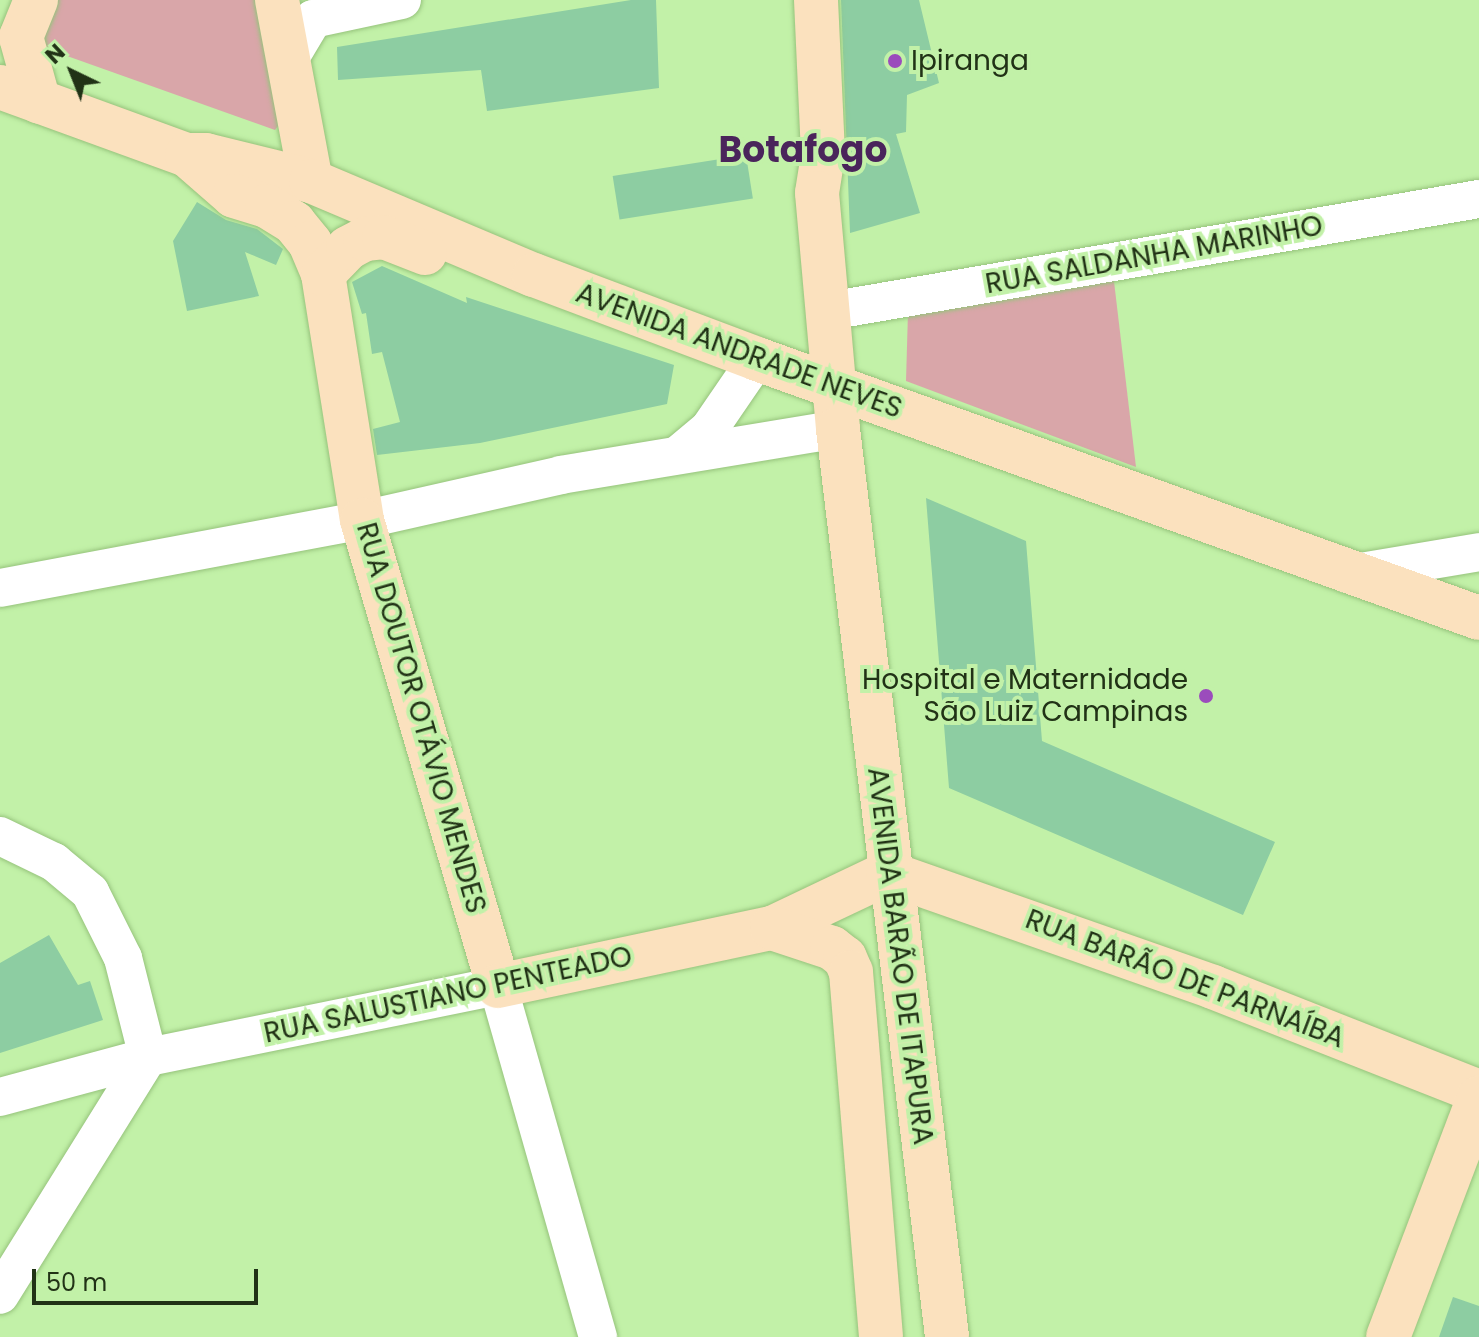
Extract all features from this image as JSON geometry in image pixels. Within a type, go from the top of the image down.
[{"type":"main road","points":[[0,9],[14,0]]},
{"type":"main road","points":[[20,94],[21,37],[36,0]]},
{"type":"main road","points":[[277,0],[311,181]]},
{"type":"main road","name":"AVENIDA BARÃO DE ITAPURA","points":[[785,0],[797,159],[817,193]]},
{"type":"main road","name":"AVENIDA BARÃO DE ITAPURA","points":[[816,0],[823,155],[817,193],[836,408],[888,873],[947,1337]]},
{"type":"main road","name":"AVENIDA ANDRADE NEVES","points":[[20,94],[187,155],[206,155],[311,181],[534,275],[757,359],[836,408],[1479,618]]},
{"type":"main road","name":"RUA DOUTOR OTÁVIO MENDES","points":[[187,155],[234,196],[267,206],[294,223],[310,243],[323,274],[362,520],[498,986]]},
{"type":"main road","points":[[323,274],[356,242],[384,237],[495,280],[534,275]]},
{"type":"main road","name":"RUA SALUSTIANO PENTEADO","points":[[498,986],[772,928],[888,873]]},
{"type":"main road","name":"RUA BARÃO DE PARNAÍBA","points":[[888,873],[1213,987],[1479,1095]]},
{"type":"main road","name":"AVENIDA BARÃO DE ITAPURA","points":[[772,928],[832,948],[845,958],[851,972],[881,1337]]},
{"type":"main road","points":[[1388,1337],[1479,1095]]},
{"type":"street","points":[[288,61],[313,19],[402,0]]},
{"type":"street","name":"RUA SALDANHA MARINHO","points":[[829,311],[1479,199]]},
{"type":"street","points":[[679,454],[709,429],[757,359]]},
{"type":"street","points":[[0,588],[362,520],[679,454],[836,408]]},
{"type":"street","points":[[1348,574],[1479,552]]},
{"type":"street","points":[[0,836],[54,862],[90,892],[123,958],[148,1057],[0,1295]]},
{"type":"street","name":"RUA SALUSTIANO PENTEADO","points":[[0,1097],[148,1057],[498,986]]},
{"type":"street","name":"RUA DOUTOR OTÁVIO MENDES","points":[[498,986],[598,1337]]},
{"type":"shaded area","points":[[58,0],[264,0],[285,117],[275,130],[39,46],[34,15]]},
{"type":"shaded area","points":[[1113,273],[1136,467],[906,381],[908,312]]},
{"type":"building","points":[[631,0],[656,0],[659,88],[487,111],[481,70],[338,80],[337,47]]},
{"type":"building","points":[[841,0],[919,0],[939,83],[907,95],[906,132],[896,134],[920,213],[850,233]]},
{"type":"building","points":[[746,155],[753,198],[620,220],[613,176]]},
{"type":"building","points":[[197,202],[226,220],[257,229],[283,249],[276,265],[245,252],[259,296],[187,311],[173,241]]},
{"type":"building","points":[[382,266],[467,303],[466,297],[674,365],[667,404],[480,443],[377,455],[373,429],[400,422],[382,352],[372,354],[366,313],[362,314],[352,282]]},
{"type":"building","points":[[926,498],[1026,541],[1042,741],[1275,842],[1243,915],[949,788]]},
{"type":"building","points":[[49,935],[78,985],[90,981],[103,1020],[0,1053],[0,963]]},
{"type":"building","points":[[1453,1297],[1479,1306],[1479,1337],[1439,1337]]},
{"type":"place","name":"Ipiranga","points":[[895,61]]},
{"type":"place","name":"Hospital e Maternidade São Luiz Campinas","points":[[1206,696]]},
{"type":"district","name":"Botafogo","points":[[803,150]]}]
